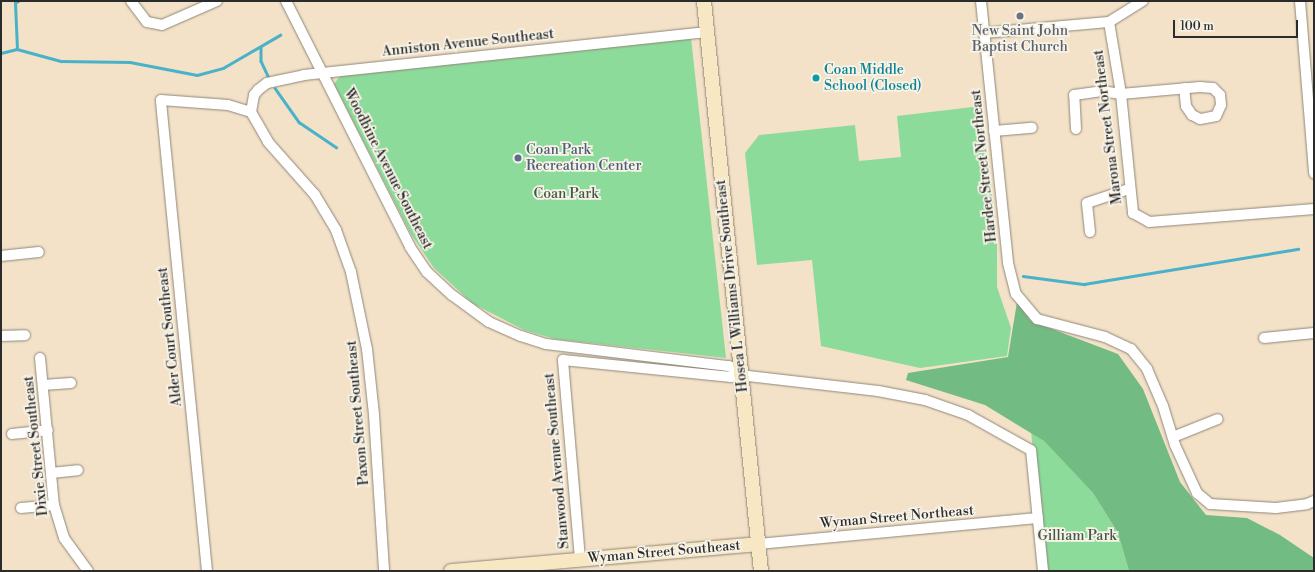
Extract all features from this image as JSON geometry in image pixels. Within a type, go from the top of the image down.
[{"type":"street","points":[[131,1],[147,22],[162,25],[217,1]]},
{"type":"street","name":"Woodbine Avenue Southeast","points":[[286,1],[410,247],[427,272],[452,295],[483,317],[521,336],[562,347],[729,366],[748,376],[878,390],[925,400],[968,415],[1031,450],[1038,518]]},
{"type":"street","name":"Hosea L Williams Drive Southeast","points":[[704,1],[761,571]]},
{"type":"street","name":"Hardee Street Northeast","points":[[981,1],[1008,263],[1016,294],[1037,319],[1105,337],[1132,349],[1147,369],[1163,406],[1172,437]]},
{"type":"street","points":[[984,33],[1109,22],[1143,1]]},
{"type":"street","points":[[1300,1],[1314,173]]},
{"type":"street","name":"Marona Street Northeast","points":[[1109,22],[1121,94],[1129,189],[1133,213],[1149,222],[1314,209]]},
{"type":"street","name":"Anniston Avenue Southeast","points":[[251,112],[254,95],[268,83],[323,72],[706,32]]},
{"type":"street","points":[[1076,130],[1074,95],[1102,91],[1121,94],[1184,88]]},
{"type":"street","name":"Alder Court Southeast","points":[[207,571],[161,100],[188,100],[228,105],[251,112]]},
{"type":"street","name":"Paxon Street Southeast","points":[[251,112],[268,142],[301,178],[328,214],[345,251],[366,341],[372,389],[384,571]]},
{"type":"street","points":[[994,131],[1032,128]]},
{"type":"street","points":[[1090,232],[1086,203],[1129,189]]},
{"type":"street","points":[[1,256],[39,252]]},
{"type":"street","points":[[1264,338],[1314,333]]},
{"type":"street","points":[[1,336],[25,335]]},
{"type":"street","name":"Dixie Street Southeast","points":[[40,358],[54,505],[64,538],[88,571]]},
{"type":"street","name":"Stanwood Avenue Southeast","points":[[580,559],[563,360],[731,377],[741,371]]},
{"type":"street","points":[[43,385],[71,383]]},
{"type":"street","points":[[1218,419],[1172,437],[1197,494],[1210,504],[1276,508],[1306,504],[1314,501]]},
{"type":"street","points":[[12,434],[48,430]]},
{"type":"street","points":[[51,473],[78,470]]},
{"type":"street","points":[[21,508],[54,505]]},
{"type":"street","points":[[1038,518],[1043,571]]},
{"type":"street","name":"Wyman Street Northeast","points":[[758,544],[1038,518]]},
{"type":"street","name":"Wyman Street Southeast","points":[[451,571],[507,568],[580,559],[758,544]]},
{"type":"green space","name":"Coan Park","points":[[691,38],[726,358],[555,339],[524,330],[472,303],[434,268],[411,234],[334,84],[340,76]]},
{"type":"green space","points":[[981,106],[997,237],[997,287],[1011,328],[1007,356],[920,368],[821,346],[812,260],[757,265],[745,153],[759,135],[855,125],[859,161],[901,157],[897,116]]},
{"type":"green space","points":[[1017,302],[1031,321],[1118,354],[1143,389],[1180,482],[1206,515],[1247,518],[1280,535],[1314,558],[1314,571],[1129,571],[1118,533],[1093,493],[1044,441],[985,405],[906,380],[908,373],[1008,357]]},
{"type":"green space","name":"Gilliam Park","points":[[1031,431],[1044,441],[1093,493],[1118,533],[1129,571],[1045,571]]},
{"type":"waterway","points":[[17,49],[15,3],[18,1]]},
{"type":"waterway","points":[[1,53],[17,49],[61,61],[130,62],[197,75],[223,68],[280,35]]},
{"type":"waterway","points":[[261,47],[261,61],[268,76]]},
{"type":"waterway","points":[[275,88],[299,122],[336,147]]},
{"type":"waterway","points":[[1023,276],[1084,284],[1298,249]]},
{"type":"place","name":"New Saint John Baptist Church","points":[[1020,16]]},
{"type":"place","name":"Coan Middle School (Closed)","points":[[816,78]]},
{"type":"place","name":"Coan Park Recreation Center","points":[[518,158]]}]
